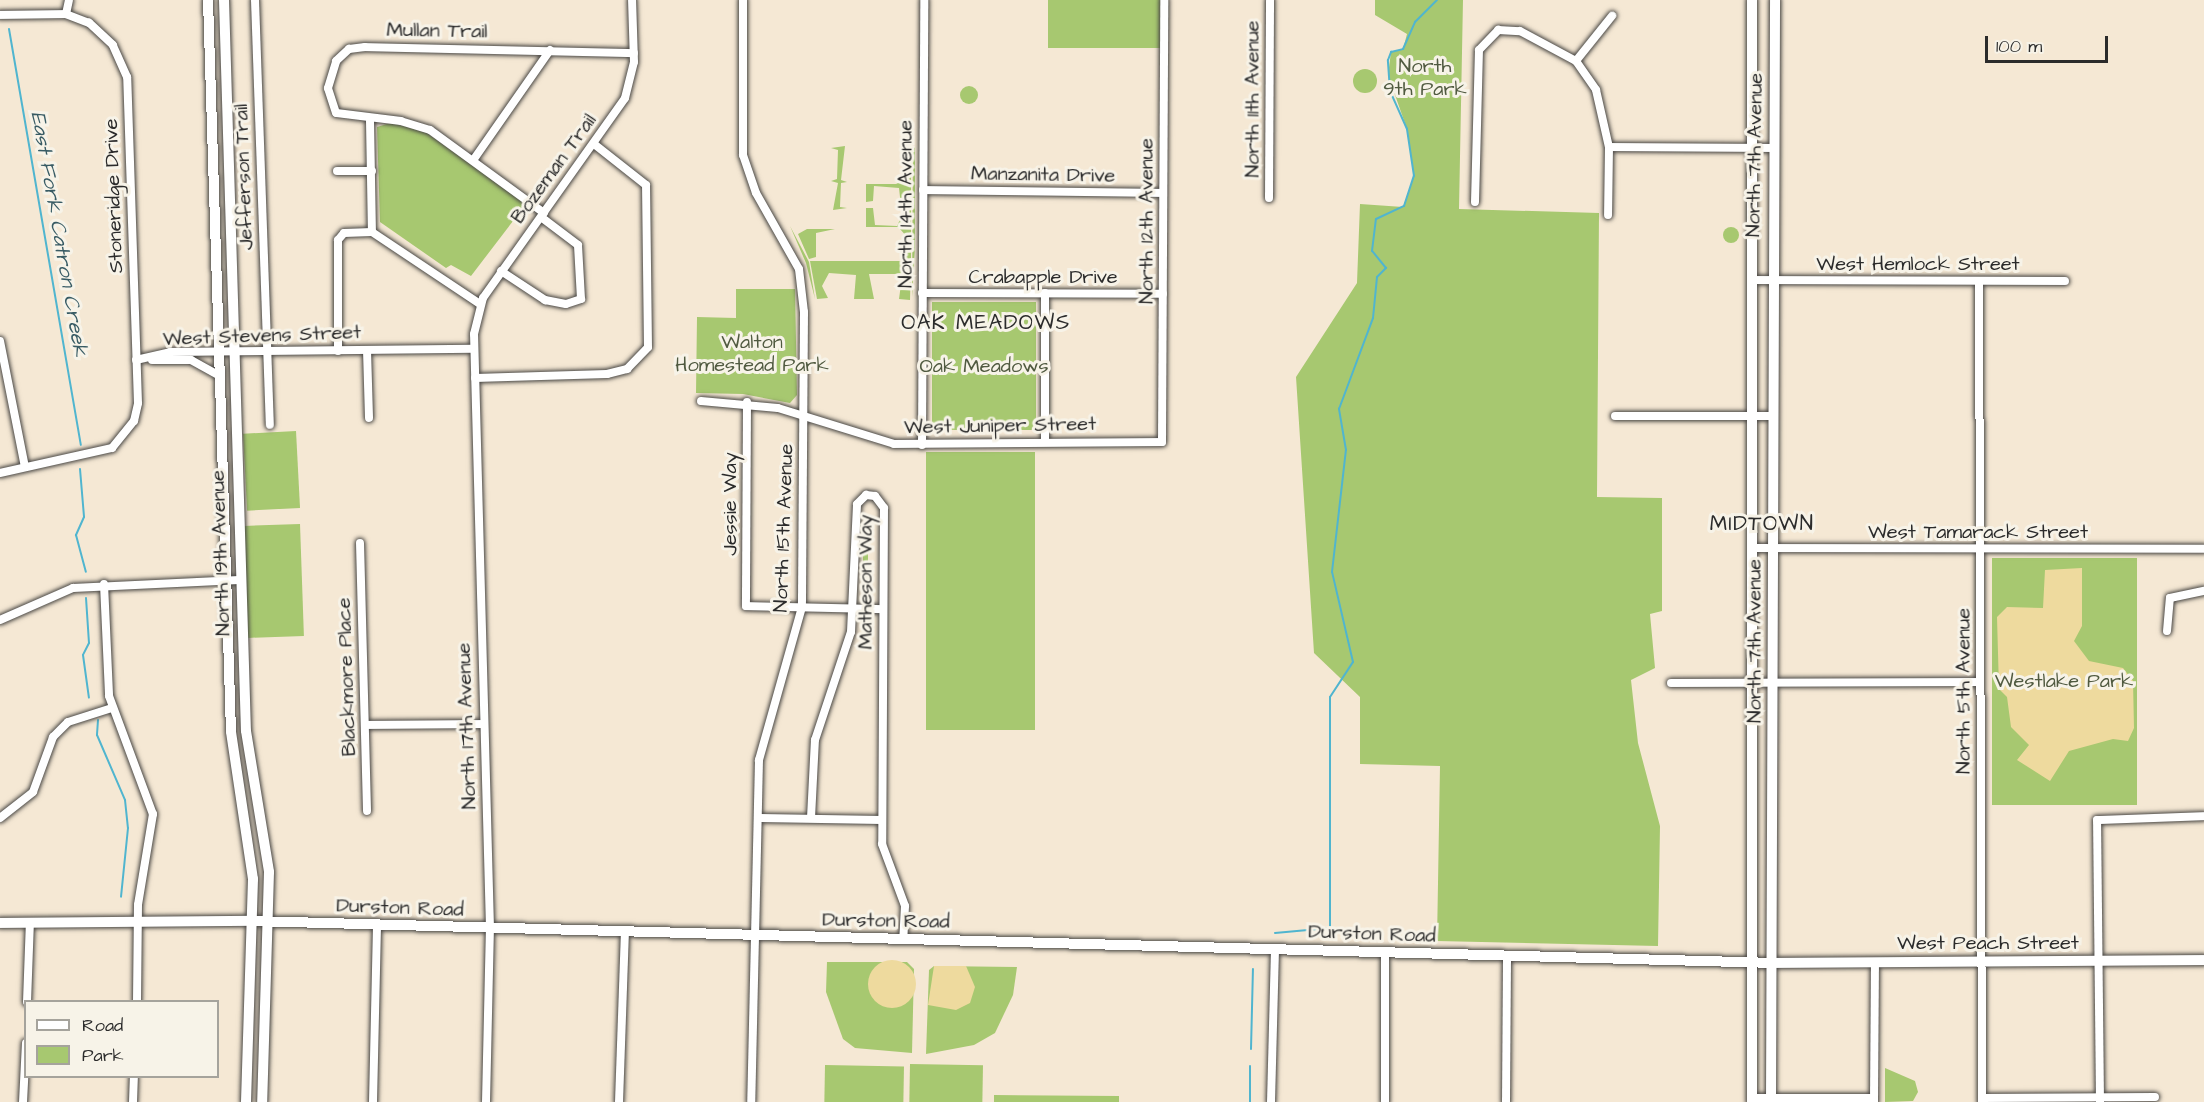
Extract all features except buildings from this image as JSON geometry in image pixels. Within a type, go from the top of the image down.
[{"type":"main road","name":"North 19th Avenue","points":[[208,0],[217,355],[231,732],[250,838],[253,921],[246,1102]]},
{"type":"main road","name":"North 19th Avenue","points":[[224,0],[232,355],[246,731],[269,872],[270,922],[262,1102]]},
{"type":"main road","name":"North 7th Avenue","points":[[1752,0],[1752,1100]]},
{"type":"main road","name":"North 7th Avenue","points":[[1771,1100],[1773,548],[1771,281],[1775,0]]},
{"type":"main road","name":"Durston Road","points":[[0,923],[253,921],[1771,963]]},
{"type":"main road","name":"West Peach Street","points":[[1771,963],[2204,960]]},
{"type":"street","points":[[0,15],[66,14],[69,0]]},
{"type":"street","name":"Jefferson Trail","points":[[255,0],[270,425]]},
{"type":"street","name":"Bozeman Trail","points":[[474,349],[480,304],[501,271],[625,98],[634,53],[632,0]]},
{"type":"street","name":"North 15th Avenue","points":[[743,0],[743,154],[756,193],[799,269],[803,416],[802,607],[763,733],[752,1102]]},
{"type":"street","name":"North 14th Avenue","points":[[922,445],[924,0]]},
{"type":"street","name":"North 12th Avenue","points":[[1162,442],[1164,0]]},
{"type":"street","name":"North 11th Avenue","points":[[1269,0],[1269,198]]},
{"type":"street","name":"Stoneridge Drive","points":[[25,467],[112,448],[134,421],[136,360],[127,77],[114,45],[89,23],[66,14]]},
{"type":"street","points":[[1576,61],[1612,16]]},
{"type":"street","points":[[1475,202],[1479,50],[1485,39],[1498,30],[1520,31],[1576,61],[1596,90],[1609,147],[1608,215]]},
{"type":"street","name":"Mullan Trail","points":[[501,271],[545,300],[566,304],[581,299],[578,246],[474,159],[414,123],[370,121],[336,113],[329,103],[332,69],[349,49],[550,50],[634,53]]},
{"type":"street","points":[[474,159],[550,50]]},
{"type":"street","points":[[370,121],[372,232]]},
{"type":"street","points":[[475,378],[607,374],[641,360],[649,343],[646,185],[594,144]]},
{"type":"street","points":[[1609,147],[1773,148]]},
{"type":"street","points":[[337,171],[372,171]]},
{"type":"street","name":"Manzanita Drive","points":[[923,190],[1163,193]]},
{"type":"street","points":[[338,351],[338,240],[344,232],[372,232],[480,304]]},
{"type":"street","name":"West Hemlock Street","points":[[1752,280],[2065,281]]},
{"type":"street","name":"North 5th Avenue","points":[[1979,281],[1981,548],[1979,961],[1982,1100]]},
{"type":"street","name":"Crabapple Drive","points":[[922,293],[1163,294]]},
{"type":"street","points":[[1045,293],[1045,439]]},
{"type":"street","points":[[0,341],[25,467],[0,473]]},
{"type":"street","name":"West Stevens Street","points":[[136,360],[170,352],[232,355],[474,349]]},
{"type":"street","name":"North 17th Avenue","points":[[474,349],[490,928],[486,1102]]},
{"type":"street","points":[[367,350],[369,418]]},
{"type":"street","name":"West Stevens Street","points":[[136,360],[191,360],[218,375]]},
{"type":"street","name":"West Juniper Street","points":[[701,400],[747,402],[803,416],[870,440],[922,445],[1028,446],[1045,439],[1162,442]]},
{"type":"street","name":"Jessie Way","points":[[747,402],[746,606],[802,607]]},
{"type":"street","points":[[1616,416],[1772,416]]},
{"type":"street","name":"Matheson Way","points":[[811,819],[813,751],[846,656],[855,608],[858,504],[866,495],[882,499],[884,508],[882,844],[905,906],[903,940]]},
{"type":"street","name":"Blackmore Place","points":[[360,543],[368,811]]},
{"type":"street","name":"West Tamarack Street","points":[[1752,548],[2204,549]]},
{"type":"street","points":[[0,620],[41,598],[104,584],[239,580]]},
{"type":"street","points":[[104,584],[112,708],[153,814],[140,922],[137,1000]]},
{"type":"street","points":[[2167,631],[2170,598],[2204,591]]},
{"type":"street","points":[[802,607],[883,609]]},
{"type":"street","points":[[1671,683],[1980,682]]},
{"type":"street","points":[[0,818],[33,792],[53,738],[68,722],[112,708]]},
{"type":"street","points":[[365,724],[483,724]]},
{"type":"street","points":[[2099,1099],[2094,961],[2095,825],[2101,816],[2204,816]]},
{"type":"street","points":[[760,818],[882,820]]},
{"type":"street","points":[[27,1000],[30,922]]},
{"type":"street","points":[[373,1102],[377,926]]},
{"type":"street","points":[[620,1102],[625,932]]},
{"type":"street","points":[[1271,1102],[1275,950]]},
{"type":"street","points":[[1385,952],[1385,1102]]},
{"type":"street","points":[[1506,1102],[1507,956]]},
{"type":"street","points":[[1752,1100],[1874,1100],[1875,962]]},
{"type":"street","points":[[24,1102],[25,1078]]},
{"type":"street","points":[[133,1102],[134,1078]]},
{"type":"street","points":[[1982,1100],[2155,1097]]},
{"type":"green space","points":[[1048,0],[1163,0],[1163,48],[1048,48]]},
{"type":"green space","name":"North 9th Park","points":[[1375,0],[1463,0],[1459,209],[1599,213],[1597,497],[1662,498],[1662,611],[1650,614],[1655,668],[1631,680],[1638,743],[1660,826],[1658,946],[1437,941],[1440,766],[1360,764],[1360,697],[1314,653],[1296,377],[1357,283],[1360,204],[1403,207],[1414,176],[1407,129],[1388,75],[1391,52],[1403,49],[1407,34],[1375,15]]},
{"type":"green space","points":[[1365,69],[1374,72],[1377,81],[1374,90],[1365,93],[1356,90],[1353,81],[1356,72]]},
{"type":"green space","points":[[969,86],[975,89],[978,95],[975,101],[969,104],[963,101],[960,95],[963,89]]},
{"type":"green space","points":[[390,123],[424,131],[526,204],[471,276],[451,265],[446,268],[380,222],[377,127]]},
{"type":"green space","points":[[845,146],[841,180],[847,182],[841,183],[840,207],[847,208],[833,210],[838,183],[831,181],[837,179],[838,150],[831,148]]},
{"type":"green space","points":[[913,147],[915,148],[915,247],[912,297]]},
{"type":"green space","points":[[911,177],[911,227],[866,227],[866,208],[873,208],[875,225],[897,226],[902,215],[899,188],[874,186],[873,201],[866,202],[866,184],[896,184]]},
{"type":"green space","points":[[790,226],[809,262],[815,299],[806,263]]},
{"type":"green space","points":[[1728,227],[1734,227],[1739,235],[1737,241],[1728,243],[1723,238],[1723,232]]},
{"type":"green space","points":[[807,229],[835,229],[816,233],[816,257],[809,259],[798,234]]},
{"type":"green space","points":[[900,229],[911,229],[911,260],[906,260],[907,237]]},
{"type":"green space","points":[[810,261],[911,261],[910,300],[899,299],[902,277],[898,274],[869,274],[874,299],[854,299],[856,275],[829,273],[822,286],[828,298],[817,299]]},
{"type":"green space","name":"Walton Homestead Park","points":[[736,289],[795,289],[797,395],[790,403],[743,394],[696,393],[697,317],[736,318]]},
{"type":"green space","name":"Oak Meadows","points":[[932,302],[1036,302],[1036,430],[932,430]]},
{"type":"green space","points":[[296,431],[300,508],[247,511],[243,434]]},
{"type":"green space","points":[[926,452],[1035,452],[1035,730],[926,730]]},
{"type":"green space","points":[[300,524],[304,636],[248,638],[244,526]]},
{"type":"green space","points":[[863,549],[868,549],[868,589],[863,589]]},
{"type":"green space","name":"Westlake Park","points":[[1992,558],[2137,558],[2137,805],[1992,805]]},
{"type":"green space","points":[[827,962],[907,962],[914,969],[912,1053],[855,1048],[843,1039],[826,992]]},
{"type":"green space","points":[[934,966],[1017,967],[1013,995],[995,1033],[974,1045],[926,1054],[929,970]]},
{"type":"green space","points":[[910,1064],[983,1065],[982,1102],[909,1102]]},
{"type":"green space","points":[[825,1065],[904,1066],[903,1102],[824,1102]]},
{"type":"green space","points":[[1885,1068],[1915,1081],[1918,1092],[1913,1101],[1885,1102]]},
{"type":"green space","points":[[994,1095],[1119,1096],[1119,1102],[994,1102]]},
{"type":"sand","points":[[2082,568],[2082,626],[2074,641],[2089,661],[2123,668],[2133,681],[2134,728],[2128,741],[2113,739],[2069,751],[2050,781],[2017,760],[2029,745],[2011,727],[2007,697],[1999,689],[1997,617],[2007,607],[2043,608],[2045,570]]},
{"type":"sand","points":[[887,960],[897,960],[912,970],[916,984],[915,993],[906,1004],[897,1008],[887,1008],[872,998],[868,989],[868,979],[878,964]]},
{"type":"sand","points":[[934,966],[966,966],[975,987],[970,1003],[956,1010],[928,1005]]},
{"type":"waterway","points":[[1275,933],[1330,928],[1330,697],[1353,662],[1332,572],[1346,450],[1339,409],[1373,318],[1377,277],[1386,268],[1372,251],[1376,219],[1404,206],[1414,176],[1407,129],[1390,91],[1388,60],[1391,52],[1403,49],[1415,22],[1437,0]]},
{"type":"waterway","name":"East Fork Catron Creek","points":[[9,29],[81,445]]},
{"type":"waterway","name":"East Fork Catron Creek","points":[[80,469],[84,517],[76,535],[86,572]]},
{"type":"waterway","name":"East Fork Catron Creek","points":[[86,598],[89,643],[83,655],[89,698]]},
{"type":"waterway","name":"East Fork Catron Creek","points":[[98,720],[97,735],[125,800],[128,828],[121,897]]},
{"type":"waterway","points":[[1251,1049],[1253,969]]},
{"type":"waterway","points":[[1250,1066],[1250,1102]]},
{"type":"district","name":"OAK MEADOWS","points":[[986,323]]},
{"type":"district","name":"MIDTOWN","points":[[1762,524]]}]
